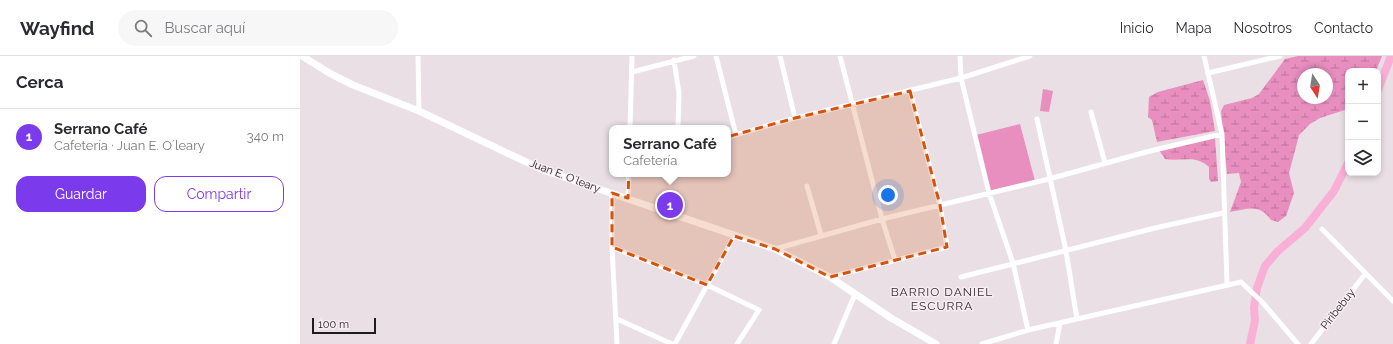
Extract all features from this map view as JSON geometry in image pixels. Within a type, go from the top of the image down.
[{"type":"street","name":"Juan E. O´leary","points":[[302,56],[331,74],[353,85],[420,111],[543,170],[775,249],[830,276],[855,294],[936,344]]},
{"type":"street","points":[[418,56],[420,111]]},
{"type":"street","points":[[630,125],[632,56]]},
{"type":"street","points":[[632,72],[694,56]]},
{"type":"street","points":[[716,56],[736,134]]},
{"type":"street","points":[[780,56],[795,118]]},
{"type":"street","points":[[840,56],[882,219],[895,260]]},
{"type":"street","points":[[960,56],[961,78],[989,193],[1012,263],[1028,330]]},
{"type":"street","points":[[731,136],[853,103],[961,78],[1030,56]]},
{"type":"street","points":[[1204,56],[1222,134],[1223,213],[1227,284]]},
{"type":"street","points":[[1208,73],[1269,57],[1280,56]]},
{"type":"street","points":[[674,60],[679,94],[678,125]]},
{"type":"street","points":[[830,276],[946,247],[940,205],[910,91]]},
{"type":"street","points":[[1091,112],[1105,163]]},
{"type":"street","points":[[1037,119],[1066,251],[1077,319]]},
{"type":"street","points":[[775,249],[882,219],[1049,179],[1105,163],[1222,134]]},
{"type":"street","points":[[628,198],[629,177]]},
{"type":"street","points":[[807,186],[821,235]]},
{"type":"street","points":[[612,193],[612,247],[617,318],[617,344]]},
{"type":"street","points":[[961,277],[1155,228],[1223,213]]},
{"type":"street","points":[[1322,229],[1393,301]]},
{"type":"street","points":[[675,344],[734,236]]},
{"type":"street","points":[[612,247],[707,285],[759,310],[737,344]]},
{"type":"street","name":"Piribebuy","points":[[1311,344],[1365,274]]},
{"type":"street","points":[[982,344],[1028,330],[1241,282],[1263,303],[1298,344]]},
{"type":"street","points":[[834,344],[855,294]]},
{"type":"street","points":[[617,318],[672,344]]},
{"type":"street","points":[[1056,344],[1060,323]]},
{"type":"street","points":[[1008,344],[1009,337]]},
{"type":"highlighted area","points":[[910,91],[940,205],[947,247],[830,277],[775,249],[734,236],[707,285],[612,247],[612,193],[628,198],[629,164],[795,118]]},
{"type":"green space","points":[[1298,56],[1382,56],[1377,68],[1345,68],[1345,110],[1320,118],[1310,124],[1299,135],[1289,173],[1294,193],[1286,216],[1278,222],[1271,220],[1267,215],[1258,209],[1253,208],[1230,212],[1241,182],[1239,173],[1227,174],[1221,111],[1224,105],[1252,98],[1259,94],[1285,59]]},
{"type":"green space","points":[[1203,80],[1210,101],[1215,131],[1157,142],[1152,120],[1148,117],[1149,97],[1158,92]]},
{"type":"green space","points":[[1043,89],[1053,91],[1049,112],[1040,111]]},
{"type":"green space","points":[[1020,124],[1035,181],[990,192],[976,135]]},
{"type":"green space","points":[[1215,138],[1218,181],[1211,182],[1209,179],[1209,167],[1204,163],[1188,159],[1165,159],[1159,150]]},
{"type":"waterway","points":[[1381,82],[1391,56]]},
{"type":"waterway","points":[[1250,344],[1255,320],[1254,308],[1257,288],[1265,266],[1278,251],[1305,228],[1334,191],[1345,169]]},
{"type":"place","name":"Serrano Café","points":[[670,205]]},
{"type":"district","name":"BARRIO DANIEL ESCURRA","points":[[942,299]]}]
